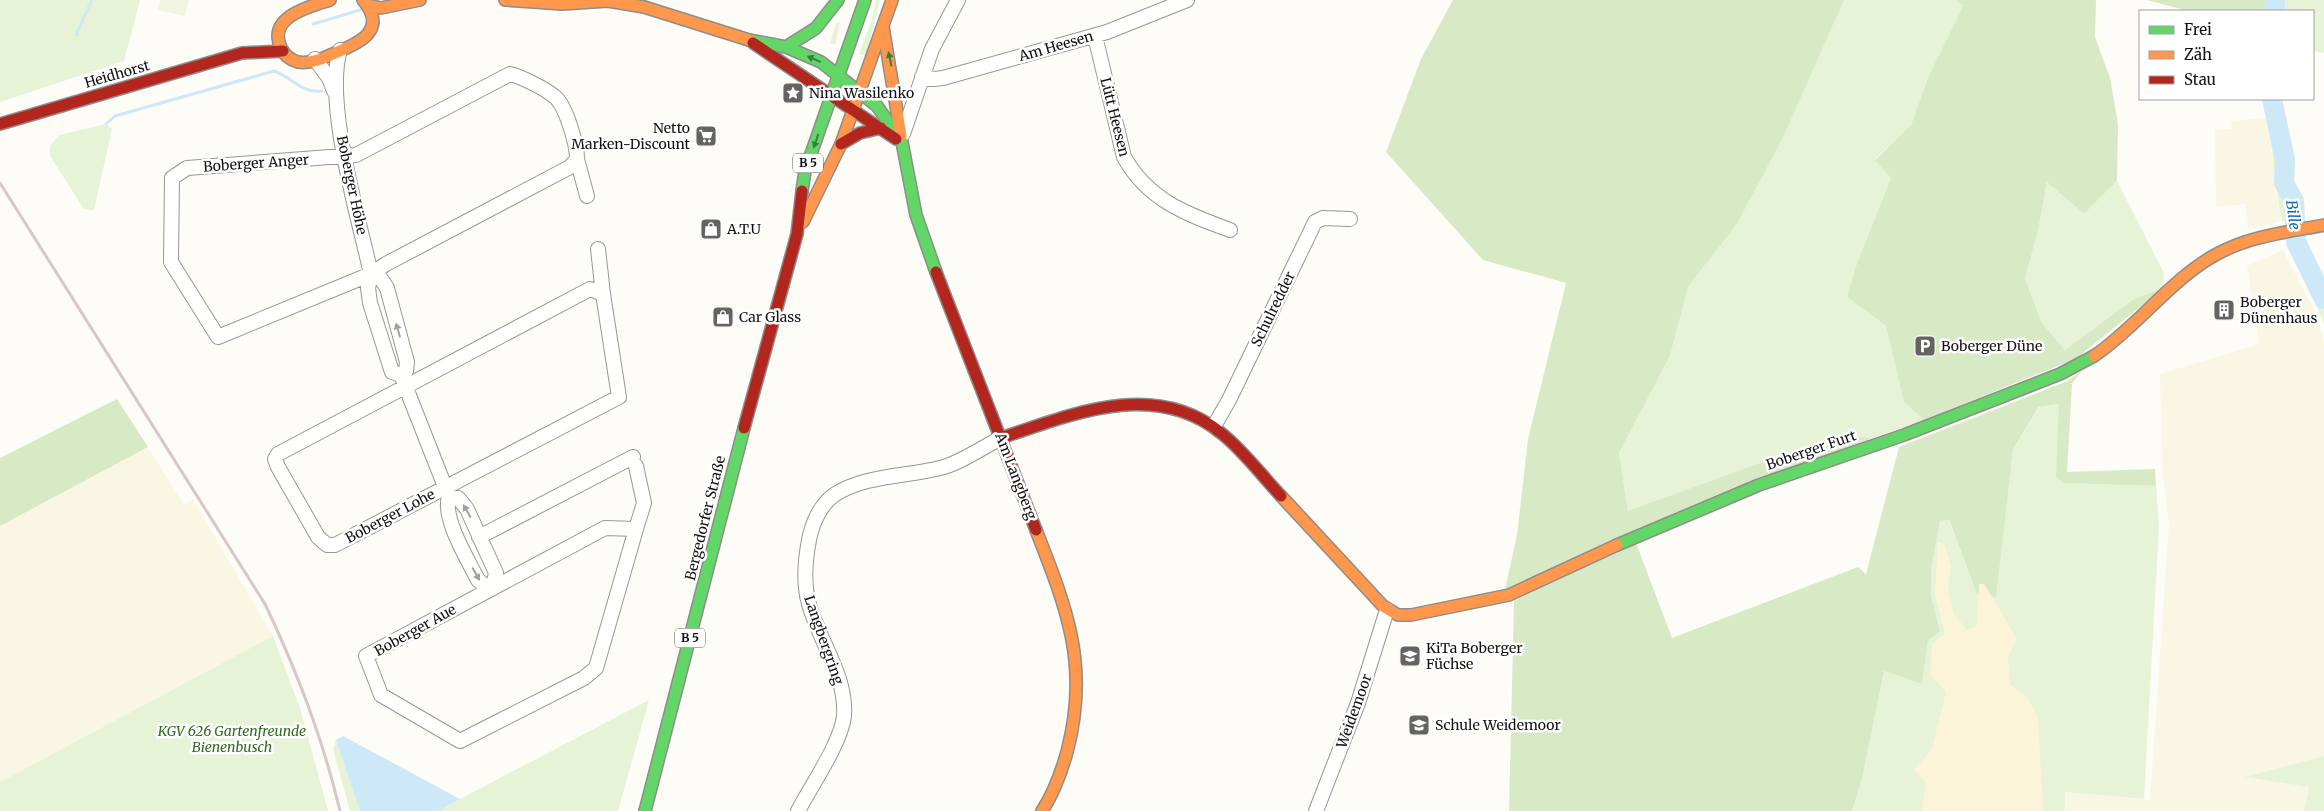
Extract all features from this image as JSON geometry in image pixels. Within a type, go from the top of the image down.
[{"type":"street","name":"Heidhorst","points":[[0,124],[242,53],[279,32],[283,21],[288,16],[316,3],[330,0]]},
{"type":"street","name":"Heidhorst","points":[[365,2],[381,8],[408,4],[420,0]]},
{"type":"street","points":[[504,0],[562,4],[608,1],[644,6],[749,40],[786,47],[821,62],[859,92]]},
{"type":"street","points":[[786,47],[805,37],[814,29],[825,19],[838,0]]},
{"type":"street","name":"Bergedorfer Straße","points":[[645,811],[737,455],[797,234],[805,171],[865,0]]},
{"type":"street","name":"Bergedorfer Straße","points":[[797,234],[841,144],[892,0]]},
{"type":"street","name":"Am Langberg","points":[[902,142],[908,117],[938,36],[958,0]]},
{"type":"street","name":"Am Heesen","points":[[922,77],[943,78],[1095,36],[1135,22],[1187,0]]},
{"type":"street","name":"Heidhorst","points":[[365,2],[373,17],[372,29]]},
{"type":"street","name":"Heidhorst","points":[[242,53],[283,51],[297,62],[316,60],[361,42],[372,29],[408,4]]},
{"type":"street","points":[[883,27],[892,68],[902,142]]},
{"type":"street","points":[[279,32],[278,42],[283,51]]},
{"type":"street","name":"Lütt Heesen","points":[[1095,36],[1124,157],[1134,175],[1153,194],[1207,222],[1230,230]]},
{"type":"street","points":[[749,40],[902,142]]},
{"type":"street","name":"Boberger Höhe","points":[[340,50],[337,64],[336,96],[345,157],[371,274],[368,288],[370,303],[392,372],[403,381],[447,492],[448,516],[478,580],[483,584],[493,587],[496,573],[479,537],[462,503],[458,498],[447,492]]},
{"type":"street","name":"Boberger Höhe","points":[[316,60],[329,78],[336,96]]},
{"type":"street","name":"Boberger Anger","points":[[578,158],[570,167],[386,264],[371,274],[218,337],[171,262],[172,178],[187,168],[356,155],[510,74],[518,76],[556,97],[563,108],[577,149],[587,196]]},
{"type":"street","name":"Am Langberg","points":[[859,92],[877,106],[902,142],[916,215],[924,240],[1070,618],[1079,681],[1075,728],[1054,795],[1042,811]]},
{"type":"street","points":[[841,144],[860,133],[881,128]]},
{"type":"street","name":"Schulredder","points":[[1214,426],[1229,400],[1315,222],[1323,218],[1350,219]]},
{"type":"street","name":"Boberger Furt","points":[[1387,610],[1410,616],[1508,595],[1582,560],[1759,484],[1904,435],[2060,374],[2086,362],[2112,344],[2180,281],[2217,254],[2244,241],[2288,230],[2324,225]]},
{"type":"street","name":"Boberger Lohe","points":[[598,250],[619,397],[447,492],[335,545],[327,545],[318,537],[278,467],[275,459],[278,454],[403,381],[590,289],[603,294]]},
{"type":"street","points":[[371,274],[380,279],[387,288],[407,362],[403,381]]},
{"type":"street","points":[[1001,438],[1095,408],[1123,404],[1150,403],[1175,407],[1197,415],[1214,426],[1387,610]]},
{"type":"street","name":"Langbergring","points":[[798,811],[838,738],[844,716],[842,692],[837,673],[809,604],[804,569],[810,530],[816,516],[832,496],[854,483],[942,468],[1001,438]]},
{"type":"street","name":"Boberger Aue","points":[[479,537],[634,461],[644,503],[596,668],[584,678],[460,740],[381,695],[366,656],[605,528],[636,529]]},
{"type":"street","name":"Weidemoor","points":[[1316,811],[1358,703],[1387,610]]},
{"type":"shaded area","points":[[2266,118],[2274,164],[2275,191],[2282,221],[2249,229],[2245,204],[2216,207],[2215,130],[2232,129],[2231,121]]},
{"type":"shaded area","points":[[2283,250],[2314,310],[2324,341],[2324,756],[2245,777],[2310,787],[2304,811],[2065,811],[2064,792],[2150,800],[2169,524],[2162,467],[2160,374],[2259,344],[2247,266]]},
{"type":"shaded area","points":[[148,447],[184,505],[193,499],[273,636],[0,782],[0,526]]},
{"type":"green space","points":[[0,0],[140,0],[124,61],[0,102]]},
{"type":"green space","points":[[160,0],[189,0],[185,16],[158,10]]},
{"type":"green space","points":[[876,0],[880,0],[866,56],[859,54],[872,19]]},
{"type":"green space","points":[[1453,0],[1844,0],[1783,138],[1737,224],[1688,287],[1670,356],[1619,453],[1628,511],[1840,434],[1872,438],[1505,589],[1517,535],[1528,439],[1566,283],[1483,260],[1386,152],[1421,59]]},
{"type":"green space","points":[[1844,0],[1957,0],[1963,6],[1929,75],[1911,125],[1875,159],[1891,178],[1857,263],[1847,297],[1886,326],[1904,402],[1924,420],[1872,438],[1840,434],[1628,512],[1619,453],[1670,356],[1688,287],[1737,224],[1783,138]]},
{"type":"green space","points":[[1957,0],[2096,0],[2095,37],[2110,78],[2118,124],[2117,181],[2084,214],[2047,182],[2038,231],[2025,279],[2042,323],[2065,350],[2132,300],[2163,288],[2077,358],[1924,420],[1904,402],[1886,326],[1847,297],[1857,263],[1891,178],[1875,160],[1911,125],[1929,75],[1963,6]]},
{"type":"green space","points":[[2147,0],[2279,0],[2280,10],[2184,10]]},
{"type":"green space","points":[[2279,0],[2324,0],[2324,53],[2314,51],[2314,10],[2280,10]]},
{"type":"green space","points":[[837,22],[840,23],[835,45],[830,43]]},
{"type":"green space","points":[[2266,118],[2270,118],[2281,186],[2291,219],[2282,221],[2271,144]]},
{"type":"green space","points":[[106,124],[112,129],[94,210],[84,209],[50,156],[50,146],[59,135]]},
{"type":"green space","points":[[2117,181],[2164,273],[2163,288],[2132,300],[2065,350],[2042,323],[2025,279],[2038,231],[2047,182],[2084,214]]},
{"type":"green space","points":[[2307,240],[2324,289],[2324,324],[2307,282],[2288,247]]},
{"type":"green space","points":[[2083,369],[2072,384],[2067,472],[2155,469],[2156,486],[2064,483],[2056,477],[2059,404],[2039,407],[2013,449],[1996,597],[1977,594],[1949,520],[1940,521],[1931,571],[1931,595],[1940,631],[1928,641],[1922,684],[1884,671],[1862,779],[1852,811],[1509,811],[1514,601],[1636,543],[1672,638],[1858,567],[1866,574],[1899,447],[2068,381]]},
{"type":"green space","points":[[117,399],[148,447],[0,526],[0,458]]},
{"type":"green space","points":[[2059,404],[2065,483],[2156,486],[2159,527],[2144,799],[2065,792],[2065,811],[1852,811],[1862,779],[1884,671],[1922,684],[1928,641],[1940,631],[1931,595],[1931,571],[1940,521],[1948,519],[1977,593],[2004,516],[2013,449],[2040,407]]},
{"type":"green space","name":"KGV 626 Gartenfreunde Bienenbusch","points":[[273,636],[301,711],[328,811],[0,811],[0,782]]},
{"type":"green space","points":[[649,700],[618,811],[439,811],[460,799]]},
{"type":"green space","points":[[336,740],[360,811],[350,811],[333,749]]},
{"type":"green space","points":[[2324,756],[2324,811],[2304,811],[2309,787],[2244,777]]},
{"type":"sand","points":[[1938,542],[1944,544],[1951,567],[1948,589],[1954,614],[1967,630],[1977,626],[1979,584],[1984,584],[2017,639],[2008,657],[2010,685],[2027,697],[2038,719],[2043,811],[1922,811],[1926,782],[1914,770],[1932,749],[1946,692],[1930,674],[1932,644],[1945,633],[1935,595]]},
{"type":"water","points":[[343,736],[460,799],[439,811],[360,811],[336,740]]},
{"type":"waterway","points":[[76,35],[92,0]]},
{"type":"waterway","name":"Bille","points":[[2275,0],[2275,10]]},
{"type":"waterway","points":[[313,24],[360,10]]},
{"type":"waterway","points":[[106,124],[115,116],[274,71],[303,88],[322,91]]},
{"type":"waterway","name":"Bille","points":[[2272,100],[2285,160],[2284,183],[2294,201],[2296,242],[2324,299]]},
{"type":"railway","points":[[0,183],[265,604],[288,654],[308,706],[326,758],[340,811]]},
{"type":"traffic: fast","points":[[786,47],[816,28],[838,0]]},
{"type":"traffic: fast","points":[[802,191],[805,171],[865,0]]},
{"type":"traffic: fast","points":[[749,40],[786,47],[821,62],[877,106],[902,142],[916,215],[936,272]]},
{"type":"traffic: fast","points":[[1617,545],[1759,485],[1904,435],[2060,374],[2094,356]]},
{"type":"traffic: fast","points":[[645,811],[744,428]]},
{"type":"traffic: slow","points":[[330,0],[292,15],[280,28],[278,37],[281,48],[290,59],[298,62],[317,60],[361,40],[368,34],[373,20],[370,10],[363,0]]},
{"type":"traffic: slow","points":[[367,5],[381,8],[420,0]]},
{"type":"traffic: slow","points":[[505,0],[562,4],[608,1],[644,7],[749,40]]},
{"type":"traffic: slow","points":[[803,222],[841,144],[892,0]]},
{"type":"traffic: slow","points":[[883,27],[901,136]]},
{"type":"traffic: slow","points":[[2094,356],[2125,331],[2185,276],[2217,254],[2256,239],[2324,225]]},
{"type":"traffic: slow","points":[[1281,496],[1383,606],[1398,615],[1411,615],[1509,595],[1617,545]]},
{"type":"traffic: slow","points":[[1036,530],[1057,586],[1072,638],[1076,692],[1074,721],[1067,752],[1057,783],[1042,811]]},
{"type":"traffic: jam","points":[[753,43],[896,139]]},
{"type":"traffic: jam","points":[[0,124],[242,53],[283,51]]},
{"type":"traffic: jam","points":[[841,144],[860,133],[881,128]]},
{"type":"traffic: jam","points":[[744,428],[797,234],[802,191]]},
{"type":"traffic: jam","points":[[936,272],[1036,530]]},
{"type":"traffic: jam","points":[[1001,438],[1056,419],[1113,406],[1141,405],[1169,408],[1196,417],[1221,433],[1281,496]]},
{"type":"place","name":"Nina Wasilenko","points":[[793,93]]},
{"type":"place","name":"Netto Marken-Discount","points":[[706,136]]},
{"type":"place","name":"A.T.U","points":[[711,229]]},
{"type":"place","name":"Boberger Dünenhaus","points":[[2224,310]]},
{"type":"place","name":"Car Glass","points":[[723,317]]},
{"type":"place","name":"Boberger Düne","points":[[1925,346]]},
{"type":"place","name":"KiTa Boberger Füchse","points":[[1410,656]]},
{"type":"place","name":"Schule Weidemoor","points":[[1419,725]]}]
